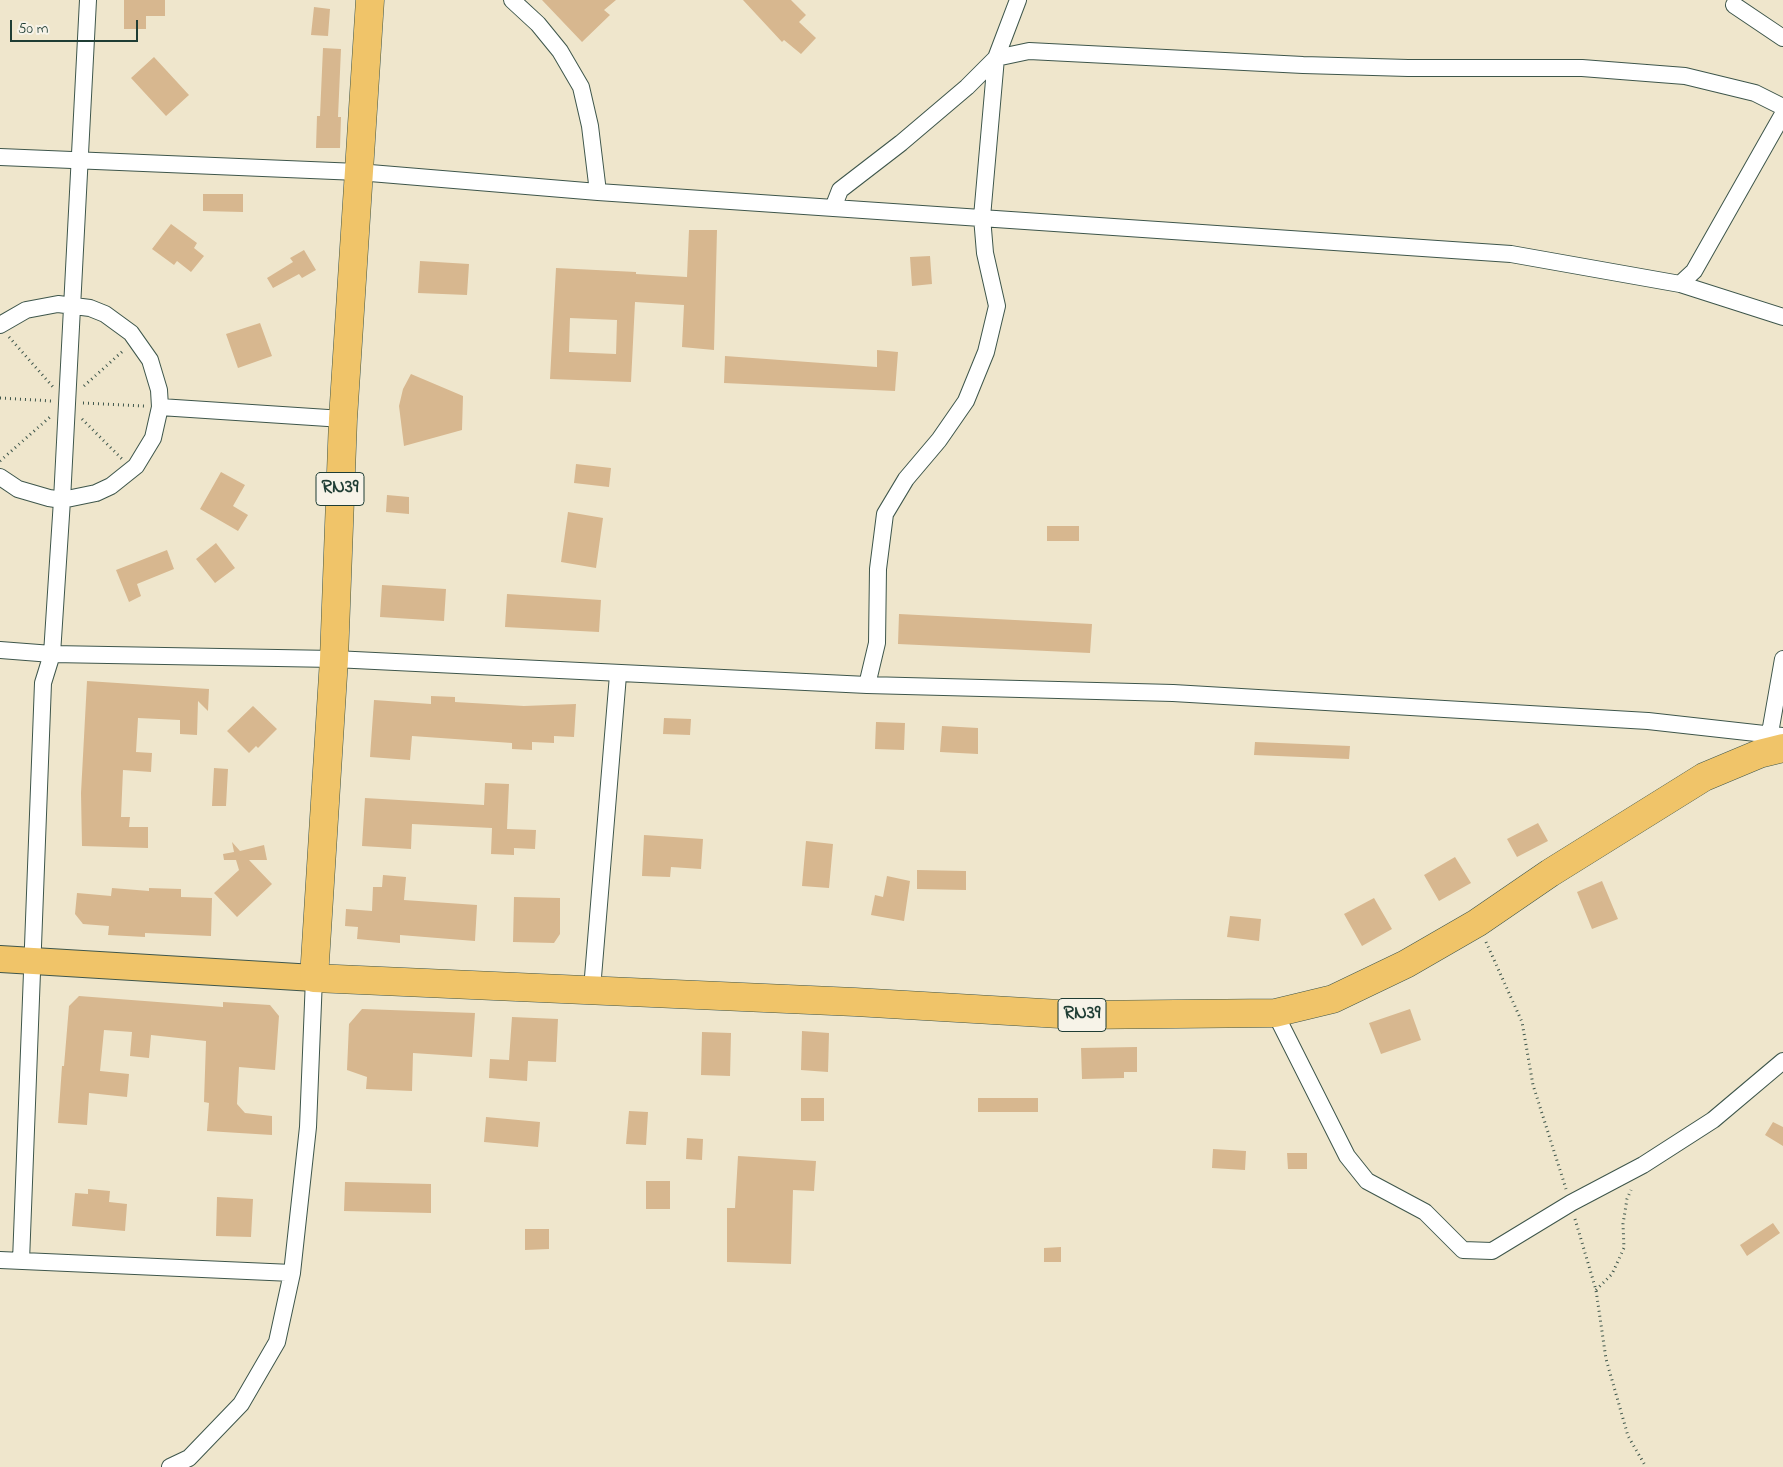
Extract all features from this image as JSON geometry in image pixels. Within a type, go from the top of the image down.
[{"type":"highway","name":"RN39","points":[[370,0],[343,419],[334,659],[314,978],[592,989],[1077,1015],[1275,1013],[1334,999],[1406,964],[1477,923],[1550,873],[1704,777],[1759,754],[1779,739]]},
{"type":"main road","points":[[0,959],[314,978]]},
{"type":"street","points":[[21,1261],[43,683],[52,654],[62,500],[78,161],[88,0]]},
{"type":"street","points":[[512,0],[538,24],[560,51],[580,87],[590,126],[598,192]]},
{"type":"street","points":[[867,686],[877,643],[878,569],[885,514],[906,478],[940,440],[966,401],[986,352],[998,306],[984,253],[982,217],[996,58],[1018,0]]},
{"type":"street","points":[[1734,5],[1783,38]]},
{"type":"street","points":[[833,208],[840,190],[908,137],[967,87],[996,58],[1028,51],[1408,68],[1582,68],[1685,76],[1755,92],[1783,107]]},
{"type":"street","points":[[1680,284],[1694,270],[1783,114]]},
{"type":"street","points":[[0,157],[358,172],[598,192],[1511,254],[1680,284],[1783,316]]},
{"type":"street","points":[[0,325],[26,310],[42,305],[71,304],[106,314],[131,333],[150,360],[159,390],[160,407],[153,438],[145,452],[128,473],[111,486],[96,493],[62,500],[33,495],[18,489],[0,477]]},
{"type":"street","points":[[160,407],[343,419]]},
{"type":"street","points":[[0,650],[52,654],[334,659],[867,686],[1173,692],[1648,721],[1779,739],[1783,659]]},
{"type":"street","points":[[592,989],[618,674]]},
{"type":"street","points":[[170,1467],[189,1458],[241,1404],[278,1342],[292,1273],[308,1127],[314,978]]},
{"type":"street","points":[[1275,1013],[1347,1156],[1367,1181],[1425,1212],[1463,1250],[1492,1251],[1570,1203],[1643,1165],[1713,1120],[1783,1061]]},
{"type":"street","points":[[0,1260],[292,1273]]},
{"type":"path","points":[[1596,1290],[1612,1274],[1624,1248],[1623,1224],[1627,1199],[1643,1165]]},
{"type":"building","points":[[124,0],[165,0],[165,16],[146,16],[146,29],[124,29]]},
{"type":"building","points":[[542,0],[616,0],[604,10],[610,15],[582,42]]},
{"type":"building","points":[[743,0],[791,0],[806,15],[799,22],[816,38],[801,54],[784,40],[782,42]]},
{"type":"building","points":[[314,7],[330,9],[328,36],[311,35]]},
{"type":"building","points":[[323,48],[341,49],[338,117],[341,117],[340,148],[316,148],[317,116],[320,116]]},
{"type":"building","points":[[154,57],[189,95],[166,116],[131,78]]},
{"type":"building","points":[[203,194],[243,194],[243,212],[203,211]]},
{"type":"building","points":[[171,224],[197,243],[194,248],[204,256],[191,272],[177,261],[174,265],[152,249]]},
{"type":"building","points":[[689,230],[717,230],[714,350],[682,347],[684,305],[635,302],[631,382],[550,379],[556,268],[687,277]],"holes":[[[570,318],[617,320],[616,354],[569,352]]]},
{"type":"building","points":[[304,250],[316,270],[302,278],[299,274],[273,288],[267,278],[293,262],[290,258]]},
{"type":"building","points":[[930,256],[932,284],[912,286],[910,257]]},
{"type":"building","points":[[420,261],[469,264],[467,295],[418,293]]},
{"type":"building","points":[[260,323],[272,356],[238,368],[226,334]]},
{"type":"building","points":[[877,350],[898,352],[895,391],[724,383],[725,356],[877,367]]},
{"type":"building","points":[[411,374],[463,396],[462,430],[404,446],[399,406],[403,389]]},
{"type":"building","points":[[576,464],[611,468],[609,487],[574,483]]},
{"type":"building","points":[[221,472],[245,485],[233,506],[248,515],[238,531],[200,509]]},
{"type":"building","points":[[387,495],[409,497],[409,514],[386,512]]},
{"type":"building","points":[[568,512],[603,518],[596,568],[561,562]]},
{"type":"building","points":[[1047,526],[1079,526],[1079,541],[1047,541]]},
{"type":"building","points":[[216,543],[235,568],[215,583],[196,559]]},
{"type":"building","points":[[167,550],[174,569],[137,584],[141,596],[129,602],[116,570]]},
{"type":"building","points":[[382,585],[446,589],[444,621],[380,617]]},
{"type":"building","points":[[507,594],[601,600],[599,632],[505,627]]},
{"type":"building","points":[[899,614],[1092,624],[1090,653],[898,644]]},
{"type":"building","points":[[87,681],[209,689],[208,711],[198,701],[197,735],[180,734],[180,720],[138,718],[136,752],[152,753],[151,772],[123,770],[121,817],[130,817],[129,827],[148,827],[148,848],[82,846],[81,793]]},
{"type":"building","points":[[431,696],[455,697],[455,702],[524,706],[576,704],[574,737],[554,736],[554,743],[532,742],[532,750],[512,749],[512,743],[412,736],[410,760],[370,757],[374,700],[431,704]]},
{"type":"building","points":[[253,706],[277,729],[258,748],[256,746],[249,753],[227,731]]},
{"type":"building","points":[[664,718],[691,719],[690,735],[663,734]]},
{"type":"building","points":[[876,722],[905,723],[904,750],[875,749]]},
{"type":"building","points":[[942,726],[978,728],[978,754],[940,752]]},
{"type":"building","points":[[1255,742],[1350,746],[1349,759],[1254,755]]},
{"type":"building","points":[[214,768],[228,769],[226,806],[212,806]]},
{"type":"building","points":[[485,783],[509,784],[507,829],[536,830],[535,849],[514,848],[514,855],[491,854],[492,828],[412,824],[411,849],[362,846],[365,798],[484,805]]},
{"type":"building","points":[[1538,823],[1548,841],[1517,857],[1507,839]]},
{"type":"building","points":[[644,835],[703,839],[701,869],[671,867],[670,877],[642,876]]},
{"type":"building","points":[[806,841],[833,844],[829,888],[802,886]]},
{"type":"building","points":[[232,842],[240,851],[264,845],[267,860],[249,860],[272,884],[237,917],[214,893],[239,870],[236,860],[224,860],[223,854],[234,852]]},
{"type":"building","points":[[1455,857],[1471,883],[1439,901],[1424,875]]},
{"type":"building","points":[[917,870],[966,871],[966,890],[917,889]]},
{"type":"building","points":[[383,875],[406,877],[404,900],[477,905],[475,941],[400,935],[400,943],[357,939],[358,927],[345,926],[346,909],[372,911],[373,887],[382,887]]},
{"type":"building","points":[[887,876],[910,881],[904,921],[871,915],[875,895],[883,897]]},
{"type":"building","points":[[1602,881],[1618,919],[1592,929],[1577,892]]},
{"type":"building","points":[[112,888],[149,891],[149,888],[181,889],[181,897],[212,898],[211,936],[145,933],[145,937],[108,935],[109,926],[83,924],[75,914],[77,893],[111,896]]},
{"type":"building","points":[[514,897],[560,898],[560,934],[554,943],[513,942]]},
{"type":"building","points":[[1374,898],[1392,929],[1362,946],[1344,914]]},
{"type":"building","points":[[1230,916],[1261,919],[1259,941],[1227,937]]},
{"type":"building","points":[[79,996],[223,1007],[223,1002],[270,1005],[279,1016],[275,1070],[239,1067],[237,1104],[245,1113],[272,1116],[272,1135],[207,1131],[209,1103],[204,1102],[206,1041],[151,1035],[149,1058],[130,1056],[132,1032],[104,1030],[100,1071],[129,1074],[127,1097],[89,1093],[87,1125],[58,1123],[69,1006]]},
{"type":"building","points":[[362,1009],[475,1013],[472,1057],[413,1053],[412,1091],[366,1089],[367,1077],[347,1070],[349,1024]]},
{"type":"building","points":[[1410,1009],[1421,1040],[1381,1054],[1369,1023]]},
{"type":"building","points":[[512,1017],[558,1019],[556,1062],[528,1061],[527,1081],[489,1078],[490,1059],[509,1060]]},
{"type":"building","points":[[802,1031],[829,1033],[828,1072],[801,1070]]},
{"type":"building","points":[[702,1032],[731,1033],[730,1076],[701,1075]]},
{"type":"building","points":[[1137,1047],[1137,1072],[1124,1072],[1124,1078],[1082,1079],[1081,1048]]},
{"type":"building","points":[[801,1098],[824,1098],[824,1121],[801,1121]]},
{"type":"building","points":[[978,1098],[1038,1098],[1038,1112],[978,1112]]},
{"type":"building","points":[[629,1111],[648,1112],[646,1145],[626,1144]]},
{"type":"building","points":[[486,1117],[540,1122],[538,1147],[484,1142]]},
{"type":"building","points":[[1773,1122],[1783,1127],[1783,1146],[1765,1135]]},
{"type":"building","points":[[687,1138],[703,1139],[702,1160],[686,1159]]},
{"type":"building","points":[[1213,1149],[1246,1151],[1245,1170],[1212,1168]]},
{"type":"building","points":[[1287,1153],[1307,1153],[1307,1169],[1288,1169]]},
{"type":"building","points":[[738,1156],[816,1161],[814,1191],[793,1190],[791,1264],[727,1262],[727,1208],[735,1208]]},
{"type":"building","points":[[646,1181],[670,1181],[670,1209],[646,1209]]},
{"type":"building","points":[[345,1182],[431,1184],[431,1213],[344,1211]]},
{"type":"building","points":[[88,1189],[110,1191],[109,1202],[127,1204],[125,1231],[72,1226],[75,1193],[88,1194]]},
{"type":"building","points":[[217,1197],[253,1199],[251,1237],[216,1236]]},
{"type":"building","points":[[1773,1223],[1780,1233],[1747,1256],[1740,1245]]},
{"type":"building","points":[[525,1229],[549,1229],[549,1249],[525,1250]]},
{"type":"building","points":[[1061,1247],[1061,1262],[1044,1262],[1044,1248]]}]
